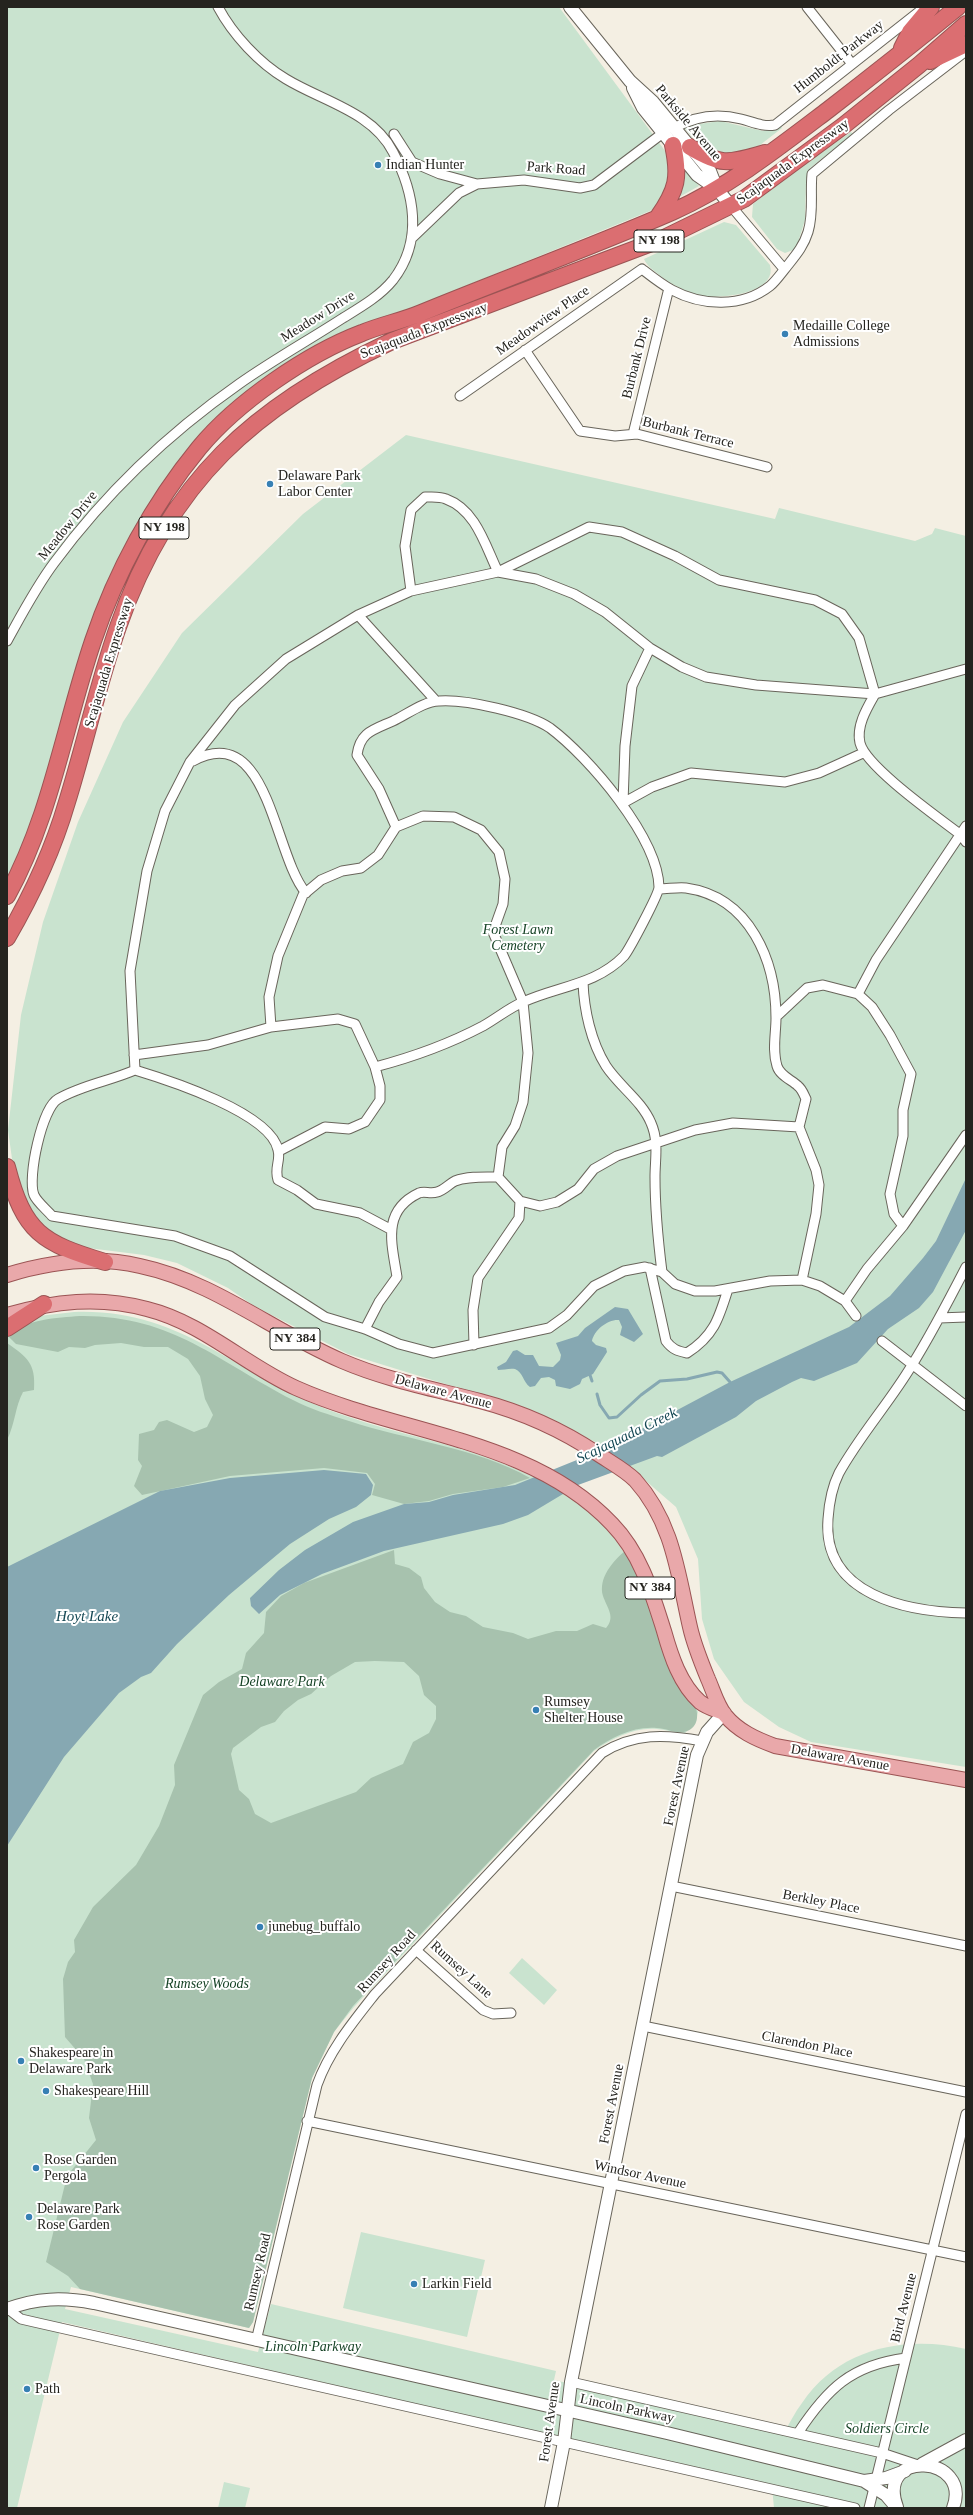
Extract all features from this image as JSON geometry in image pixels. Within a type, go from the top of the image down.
[{"type":"highway","points":[[899,55],[910,32],[931,7]]},
{"type":"highway","name":"Scajaquada Expressway","points":[[7,896],[25,864],[42,818],[93,642],[109,600],[141,534],[170,489],[199,448],[225,420],[292,370],[321,351],[363,332],[409,318],[658,218],[717,189],[777,150],[958,7]]},
{"type":"highway","name":"Scajaquada Expressway","points":[[7,943],[11,931],[30,898],[55,840],[117,628],[146,558],[175,509],[205,471],[243,433],[278,405],[350,361],[392,341],[662,240],[744,199],[843,126],[919,65],[966,24]]},
{"type":"highway","points":[[919,65],[966,44]]},
{"type":"highway","points":[[658,218],[671,196],[677,179],[670,135]]},
{"type":"highway","points":[[690,147],[714,161],[725,162],[777,150]]},
{"type":"highway","points":[[7,1167],[21,1210],[36,1230],[46,1240],[65,1249],[105,1262]]},
{"type":"highway","points":[[7,1328],[44,1304]]},
{"type":"main road","name":"Delaware Avenue","points":[[7,1275],[44,1266],[73,1262],[105,1262],[136,1265],[194,1282],[223,1296],[284,1334],[343,1362],[396,1380],[506,1409],[557,1430],[583,1444],[633,1477],[651,1501],[669,1535],[697,1653],[724,1713]]},
{"type":"main road","name":"Delaware Avenue","points":[[7,1315],[44,1304],[83,1300],[107,1302],[155,1311],[178,1319],[204,1333],[259,1368],[315,1396],[350,1410],[462,1442],[529,1466],[582,1497],[614,1526],[639,1561],[674,1663],[687,1686],[701,1704],[724,1713],[751,1736],[775,1746],[966,1780]]},
{"type":"street","name":"Meadow Drive","points":[[7,641],[53,564],[118,487],[178,432],[241,382],[383,291],[403,264],[412,238],[412,202],[409,186],[388,142],[374,126],[350,111],[284,78],[266,64],[238,36],[218,7]]},
{"type":"street","name":"Parkside Avenue","points":[[570,7],[630,81],[643,108],[670,135],[697,175],[717,189],[731,206]]},
{"type":"street","points":[[807,7],[852,64]]},
{"type":"street","name":"Humboldt Parkway","points":[[670,135],[699,118],[719,116],[767,126],[775,125],[925,7]]},
{"type":"street","points":[[669,288],[692,299],[714,303],[732,302],[752,296],[770,286],[802,249],[809,230],[812,210],[812,174],[820,166],[966,51]]},
{"type":"street","name":"Park Road","points":[[394,134],[412,162],[440,174],[477,184],[524,180],[580,188],[594,185],[670,135]]},
{"type":"street","name":"Parkside Avenue","points":[[670,135],[690,147],[710,171],[717,189]]},
{"type":"street","name":"Park Road","points":[[412,238],[444,204],[459,193],[477,184]]},
{"type":"street","points":[[731,206],[784,269]]},
{"type":"street","name":"Meadowview Place","points":[[460,396],[642,268],[669,288]]},
{"type":"street","name":"Burbank Drive","points":[[633,434],[669,288]]},
{"type":"street","name":"Burbank Terrace","points":[[525,350],[580,431],[616,436],[633,434],[767,467]]},
{"type":"street","points":[[411,591],[406,546],[411,510],[425,497],[445,498],[464,508],[478,529],[498,572]]},
{"type":"street","points":[[135,1070],[130,971],[147,872],[165,811],[190,762],[234,704],[286,659],[358,616],[411,591],[498,572],[589,527],[622,532],[675,556],[719,580],[815,600],[842,614],[859,638],[875,694],[860,727],[860,741],[863,753],[909,795],[964,839]]},
{"type":"street","points":[[498,572],[536,579],[574,594],[605,612],[650,648],[682,667],[706,677],[756,684],[875,694],[966,669]]},
{"type":"street","points":[[358,616],[436,701]]},
{"type":"street","points":[[623,803],[625,746],[632,686],[650,648]]},
{"type":"street","points":[[375,1067],[416,1056],[484,1026],[523,1002],[583,982],[607,971],[625,954],[659,889],[655,862],[623,803],[589,763],[549,727],[510,712],[462,701],[436,701],[366,733],[358,743],[357,755],[379,789],[396,827]]},
{"type":"street","points":[[190,762],[208,753],[219,752],[236,756],[248,766],[271,811],[292,872],[306,893]]},
{"type":"street","points":[[623,803],[652,787],[691,773],[785,782],[819,773],[863,753]]},
{"type":"street","points":[[271,1027],[269,997],[278,956],[306,893],[321,880],[342,871],[361,868],[378,855],[396,827],[423,816],[454,817],[481,830],[499,852],[505,879],[503,904],[493,932],[523,1002],[528,1053],[523,1102],[515,1126],[502,1147],[498,1177]]},
{"type":"street","points":[[858,994],[876,960],[964,839],[966,826]]},
{"type":"street","points":[[659,889],[686,888],[715,896],[740,914],[761,942],[772,972],[776,1017],[774,1044],[777,1067],[786,1078],[799,1087],[806,1099],[799,1127],[816,1170],[819,1185],[816,1214],[802,1280]]},
{"type":"street","points":[[583,982],[584,1002],[591,1031],[606,1066],[630,1092],[651,1122],[657,1142],[657,1224],[662,1272]]},
{"type":"street","points":[[776,1017],[792,999],[807,988],[823,985],[858,994],[876,1012],[911,1074],[903,1110],[903,1136],[890,1194],[894,1214],[903,1226]]},
{"type":"street","points":[[134,1055],[208,1045],[271,1027],[338,1019],[355,1024],[375,1067],[380,1086],[380,1100],[365,1122],[349,1129],[325,1127],[279,1151]]},
{"type":"street","points":[[390,1229],[360,1214],[316,1204],[297,1190],[278,1180],[275,1170],[279,1151],[270,1134],[252,1119],[211,1098],[135,1070],[116,1078],[88,1085],[56,1100],[42,1127],[33,1160],[34,1195],[52,1216],[175,1236],[230,1256],[325,1317],[365,1329],[399,1344],[433,1353],[548,1328],[567,1315],[594,1286],[624,1271],[650,1268],[662,1272],[675,1284],[695,1291],[728,1289],[770,1281],[802,1280],[820,1286],[844,1301],[856,1316]]},
{"type":"street","points":[[498,1177],[520,1201],[540,1206],[557,1202],[578,1189],[594,1169],[617,1156],[657,1142],[733,1122],[799,1127]]},
{"type":"street","points":[[844,1301],[867,1269],[903,1226],[966,1135]]},
{"type":"street","points":[[365,1329],[379,1302],[397,1277],[390,1229],[394,1216],[406,1201],[420,1192],[437,1192],[456,1181],[498,1177]]},
{"type":"street","points":[[474,1345],[473,1310],[478,1278],[519,1218],[520,1201]]},
{"type":"street","points":[[966,1267],[912,1366],[839,1473],[829,1502],[827,1529],[832,1556],[848,1579],[874,1597],[910,1607],[966,1613]]},
{"type":"street","points":[[650,1268],[666,1341],[671,1348],[678,1351],[687,1353],[702,1342],[719,1320],[728,1289]]},
{"type":"street","points":[[939,1318],[966,1317]]},
{"type":"street","points":[[882,1341],[912,1366],[966,1406]]},
{"type":"street","name":"Forest Avenue","points":[[551,2508],[564,2442],[571,2382],[671,1886],[702,1741],[707,1732],[724,1713]]},
{"type":"street","name":"Rumsey Road","points":[[256,2341],[307,2121],[325,2064],[354,2020],[416,1950],[602,1753],[629,1740],[645,1736],[676,1737],[702,1741]]},
{"type":"street","name":"Berkley Place","points":[[671,1886],[966,1946]]},
{"type":"street","name":"Rumsey Lane","points":[[416,1950],[483,2010],[493,2014],[511,2013]]},
{"type":"street","name":"Clarendon Place","points":[[643,2026],[966,2092]]},
{"type":"street","name":"Bird Avenue","points":[[869,2508],[871,2482],[882,2452],[966,2114]]},
{"type":"street","name":"Windsor Avenue","points":[[307,2121],[966,2258]]},
{"type":"street","name":"Lincoln Parkway","points":[[8,2309],[43,2299],[69,2298],[667,2433],[871,2482],[917,2466]]},
{"type":"street","name":"Lincoln Parkway","points":[[8,2309],[21,2319],[855,2508]]},
{"type":"street","points":[[798,2433],[815,2407],[834,2387],[864,2369],[885,2360],[906,2358]]},
{"type":"street","name":"Lincoln Parkway","points":[[571,2382],[882,2452],[917,2466]]},
{"type":"street","points":[[897,2508],[895,2487],[900,2478],[917,2466],[966,2440]]},
{"type":"street","points":[[917,2466],[938,2467],[949,2475],[956,2488],[958,2505]]},
{"type":"street","name":"Lincoln Parkway","points":[[871,2482],[897,2508]]},
{"type":"green space","points":[[7,7],[559,7],[671,159],[674,174],[657,207],[650,211],[333,340],[171,476],[135,527],[108,580],[95,613],[32,824],[7,880]]},
{"type":"green space","points":[[720,121],[763,131],[781,126],[782,128],[751,152],[734,159],[698,144],[685,129],[685,126]]},
{"type":"green space","points":[[851,132],[853,134],[810,168],[806,181],[805,220],[796,249],[785,253],[777,249],[752,217],[753,204],[794,171]]},
{"type":"green space","points":[[680,161],[699,186],[674,200]]},
{"type":"green space","points":[[724,222],[736,225],[770,265],[770,274],[766,282],[757,288],[735,295],[712,297],[698,295],[686,291],[669,282],[650,267],[644,259]]},
{"type":"green space","name":"Forest Lawn Cemetery","points":[[406,435],[775,519],[779,508],[915,541],[932,534],[935,528],[966,536],[966,1767],[811,1742],[779,1727],[744,1702],[714,1659],[702,1619],[698,1559],[676,1507],[631,1468],[597,1443],[536,1412],[348,1354],[254,1306],[228,1288],[177,1263],[144,1255],[80,1247],[52,1236],[37,1221],[26,1203],[13,1166],[8,1130],[21,1015],[43,922],[78,822],[123,722],[182,633],[303,514]]},
{"type":"green space","name":"Delaware Park","points":[[74,1312],[112,1314],[146,1320],[176,1331],[293,1394],[326,1409],[353,1419],[489,1458],[543,1482],[570,1498],[595,1517],[606,1528],[623,1551],[636,1575],[698,1712],[695,1724],[685,1733],[657,1729],[640,1730],[624,1734],[594,1751],[354,2007],[334,2032],[312,2078],[253,2322],[249,2328],[71,2287],[65,2309],[258,2352],[271,2304],[556,2371],[554,2380],[784,2432],[799,2406],[817,2384],[835,2369],[854,2358],[875,2350],[897,2345],[943,2345],[966,2349],[966,2508],[774,2508],[772,2487],[62,2322],[17,2508],[7,2508],[7,1332],[39,1316]]},
{"type":"green space","points":[[80,1316],[112,1318],[141,1323],[168,1332],[192,1343],[306,1406],[371,1428],[441,1445],[488,1459],[530,1478],[503,1487],[453,1494],[429,1501],[404,1504],[372,1495],[375,1484],[367,1473],[324,1468],[230,1476],[142,1495],[134,1486],[142,1466],[138,1460],[139,1434],[154,1430],[159,1422],[167,1420],[194,1432],[207,1427],[213,1415],[205,1399],[200,1376],[188,1359],[168,1347],[144,1347],[121,1343],[95,1345],[85,1348],[69,1347],[58,1352],[16,1344],[9,1337],[24,1326],[42,1320]]},
{"type":"green space","points":[[7,1343],[20,1352],[32,1367],[34,1390],[23,1392],[7,1440]]},
{"type":"green space","name":"Rumsey Woods","points":[[394,1550],[395,1564],[409,1568],[421,1577],[424,1588],[435,1602],[450,1612],[466,1616],[483,1627],[513,1633],[528,1639],[556,1631],[577,1631],[593,1624],[606,1628],[610,1620],[610,1612],[603,1596],[603,1583],[611,1565],[625,1551],[634,1563],[695,1706],[697,1720],[691,1729],[683,1732],[675,1732],[660,1728],[648,1728],[623,1733],[594,1750],[353,2006],[334,2032],[312,2078],[253,2322],[249,2328],[80,2289],[68,2276],[46,2262],[67,2176],[96,2140],[89,2118],[93,2084],[84,2059],[65,2037],[63,1979],[68,1962],[75,1952],[74,1940],[93,1907],[136,1865],[159,1826],[175,1785],[174,1765],[203,1695],[219,1682],[242,1669],[246,1653],[264,1633],[266,1612],[281,1596],[304,1583]],"holes":[[[355,1662],[404,1662],[419,1676],[424,1695],[436,1706],[436,1719],[429,1733],[413,1742],[403,1764],[371,1778],[356,1792],[271,1823],[255,1814],[249,1799],[239,1790],[231,1754],[233,1748],[261,1727],[275,1722],[284,1711],[298,1700],[311,1694],[331,1676]]]},
{"type":"green space","points":[[522,1958],[557,1990],[544,2005],[509,1973]]},
{"type":"green space","name":"Larkin Field","points":[[361,2232],[485,2260],[467,2337],[343,2308]]},
{"type":"green space","points":[[224,2482],[250,2488],[245,2508],[218,2508]]},
{"type":"water","points":[[966,1178],[966,1230],[933,1292],[919,1308],[888,1329],[857,1363],[814,1381],[801,1378],[792,1382],[756,1401],[736,1417],[662,1457],[657,1456],[578,1485],[528,1515],[503,1524],[384,1551],[322,1574],[280,1595],[259,1614],[251,1606],[250,1598],[279,1570],[305,1550],[353,1522],[404,1504],[429,1502],[453,1495],[515,1485],[604,1449],[730,1382],[849,1327],[890,1296],[923,1258],[936,1241]]},
{"type":"water","points":[[615,1307],[628,1309],[643,1334],[634,1342],[620,1335],[622,1327],[619,1320],[610,1321],[602,1326],[593,1337],[592,1341],[596,1345],[606,1348],[607,1352],[593,1374],[582,1379],[580,1384],[570,1389],[556,1386],[555,1380],[549,1377],[541,1378],[535,1386],[530,1387],[518,1370],[498,1370],[497,1367],[506,1362],[513,1351],[517,1350],[525,1355],[533,1355],[539,1366],[553,1367],[560,1360],[561,1355],[556,1343],[578,1336],[585,1328]]},
{"type":"water","name":"Hoyt Lake","points":[[324,1470],[366,1474],[373,1485],[371,1495],[356,1507],[329,1519],[290,1544],[229,1595],[177,1644],[151,1673],[141,1677],[119,1693],[64,1757],[7,1846],[7,1567],[160,1491],[230,1478]]},
{"type":"waterway","points":[[597,1394],[600,1405],[609,1418],[617,1417],[641,1395],[660,1381],[687,1379],[717,1372],[722,1373],[730,1382]]},
{"type":"waterway","points":[[590,1375],[592,1381]]},
{"type":"place","name":"Indian Hunter","points":[[378,165]]},
{"type":"place","name":"Medaille College Admissions","points":[[785,334]]},
{"type":"place","name":"Delaware Park Labor Center","points":[[270,484]]},
{"type":"place","name":"Rumsey Shelter House","points":[[536,1710]]},
{"type":"place","name":"junebug_buffalo","points":[[260,1927]]},
{"type":"place","name":"Shakespeare in Delaware Park","points":[[21,2061]]},
{"type":"place","name":"Shakespeare Hill","points":[[46,2091]]},
{"type":"place","name":"Rose Garden Pergola","points":[[36,2168]]},
{"type":"place","name":"Delaware Park Rose Garden","points":[[29,2217]]},
{"type":"place","name":"Larkin Field","points":[[414,2284]]},
{"type":"place","name":"Path","points":[[27,2389]]},
{"type":"water label","name":"Scajaquada Creek","points":[[627,1436]]},
{"type":"park label","name":"Soldiers Circle","points":[[887,2429]]}]
